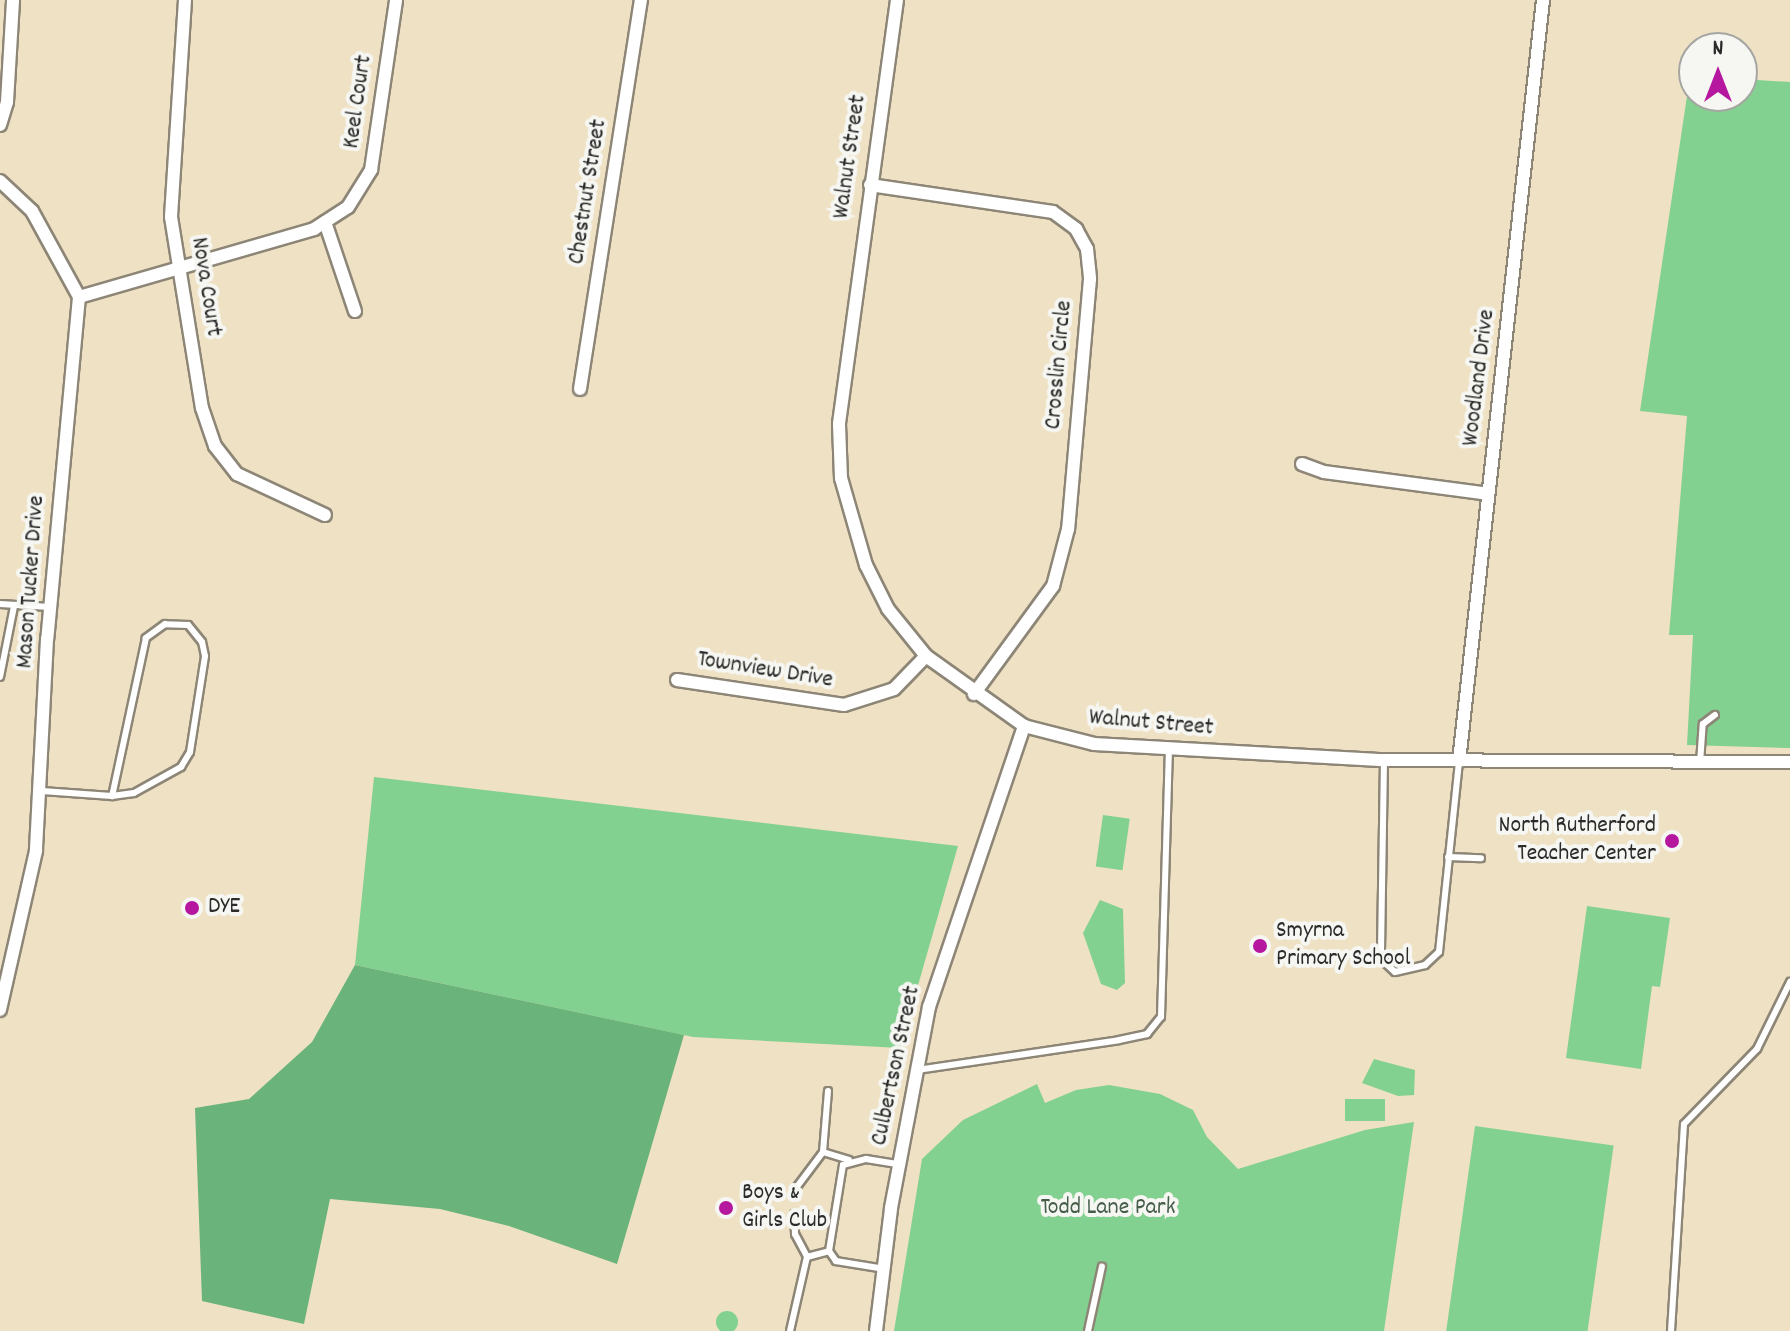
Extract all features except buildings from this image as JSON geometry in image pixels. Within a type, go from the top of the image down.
[{"type":"street","points":[[0,125],[7,102],[13,0]]},
{"type":"street","name":"Nova Court","points":[[185,0],[171,217],[202,408],[215,446],[237,474],[325,515]]},
{"type":"street","name":"Keel Court","points":[[79,297],[325,222],[348,207],[371,170],[396,0]]},
{"type":"street","name":"Chestnut Street","points":[[580,389],[641,0]]},
{"type":"street","name":"Walnut Street","points":[[897,0],[843,364],[841,478],[866,565],[888,609],[926,656],[974,694],[1024,726],[1094,744],[1384,760],[1790,762]]},
{"type":"street","name":"Woodland Drive","points":[[1459,761],[1543,0]]},
{"type":"street","points":[[0,181],[32,211],[79,297]]},
{"type":"street","name":"Crosslin Circle","points":[[870,185],[1053,212],[1076,229],[1087,249],[1090,279],[1068,529],[1053,586],[974,694]]},
{"type":"street","points":[[325,222],[355,311]]},
{"type":"street","name":"Mason Tucker Drive","points":[[0,1010],[36,851],[42,791],[50,607],[79,297]]},
{"type":"street","points":[[1302,464],[1324,472],[1488,494]]},
{"type":"street","name":"Townview Drive","points":[[677,680],[844,705],[894,689],[926,656]]},
{"type":"street","name":"Culbertson Street","points":[[876,1331],[899,1164],[929,1007],[1024,726]]},
{"type":"lane","points":[[0,604],[50,607]]},
{"type":"lane","points":[[0,677],[14,606]]},
{"type":"lane","points":[[42,791],[112,796],[151,787],[181,767],[190,752],[205,656],[202,642],[188,625],[165,624],[146,638],[112,796]]},
{"type":"lane","points":[[1700,763],[1703,724],[1715,715]]},
{"type":"lane","points":[[917,1070],[1147,1034],[1161,1017],[1169,750]]},
{"type":"lane","points":[[1384,760],[1381,959],[1395,972],[1425,965],[1439,952],[1459,761]]},
{"type":"lane","points":[[1448,857],[1481,858]]},
{"type":"lane","points":[[1671,1331],[1684,1124],[1757,1049],[1790,982]]},
{"type":"lane","points":[[796,1188],[823,1152],[828,1091]]},
{"type":"lane","points":[[823,1152],[846,1162],[899,1164]]},
{"type":"lane","points":[[846,1162],[829,1251],[836,1261],[885,1269]]},
{"type":"lane","points":[[790,1331],[807,1257],[795,1234],[794,1214]]},
{"type":"lane","points":[[807,1257],[829,1251]]},
{"type":"lane","points":[[1088,1331],[1102,1266]]},
{"type":"green space","points":[[1758,80],[1790,82],[1790,748],[1687,745],[1693,635],[1669,635],[1687,416],[1640,411],[1685,112],[1758,112]]},
{"type":"green space","points":[[374,777],[958,846],[900,1048],[693,1037],[355,965]]},
{"type":"green space","points":[[1103,815],[1130,819],[1123,870],[1096,866]]},
{"type":"green space","points":[[1100,900],[1123,909],[1125,983],[1117,990],[1101,984],[1083,933]]},
{"type":"green space","points":[[1587,906],[1670,918],[1660,987],[1652,986],[1641,1069],[1566,1058]]},
{"type":"green space","points":[[355,965],[684,1035],[617,1264],[509,1226],[440,1209],[330,1199],[304,1324],[202,1301],[195,1108],[249,1099],[312,1042]]},
{"type":"green space","points":[[1374,1059],[1415,1070],[1414,1095],[1398,1096],[1362,1083]]},
{"type":"green space","name":"Todd Lane Park","points":[[1037,1084],[1045,1103],[1076,1090],[1109,1085],[1160,1094],[1193,1110],[1207,1137],[1238,1169],[1365,1130],[1414,1122],[1384,1331],[894,1331],[922,1159],[963,1120]]},
{"type":"green space","points":[[1345,1099],[1385,1099],[1385,1121],[1345,1121]]},
{"type":"green space","points":[[1475,1126],[1614,1145],[1588,1331],[1446,1331]]},
{"type":"green space","points":[[727,1311],[735,1314],[738,1322],[735,1330],[727,1333],[719,1330],[716,1322],[719,1314]]},
{"type":"place","name":"North Rutherford Teacher Center","points":[[1672,841]]},
{"type":"place","name":"DYE","points":[[192,908]]},
{"type":"place","name":"Smyrna Primary School","points":[[1260,946]]},
{"type":"place","name":"Boys & Girls Club","points":[[726,1208]]}]
